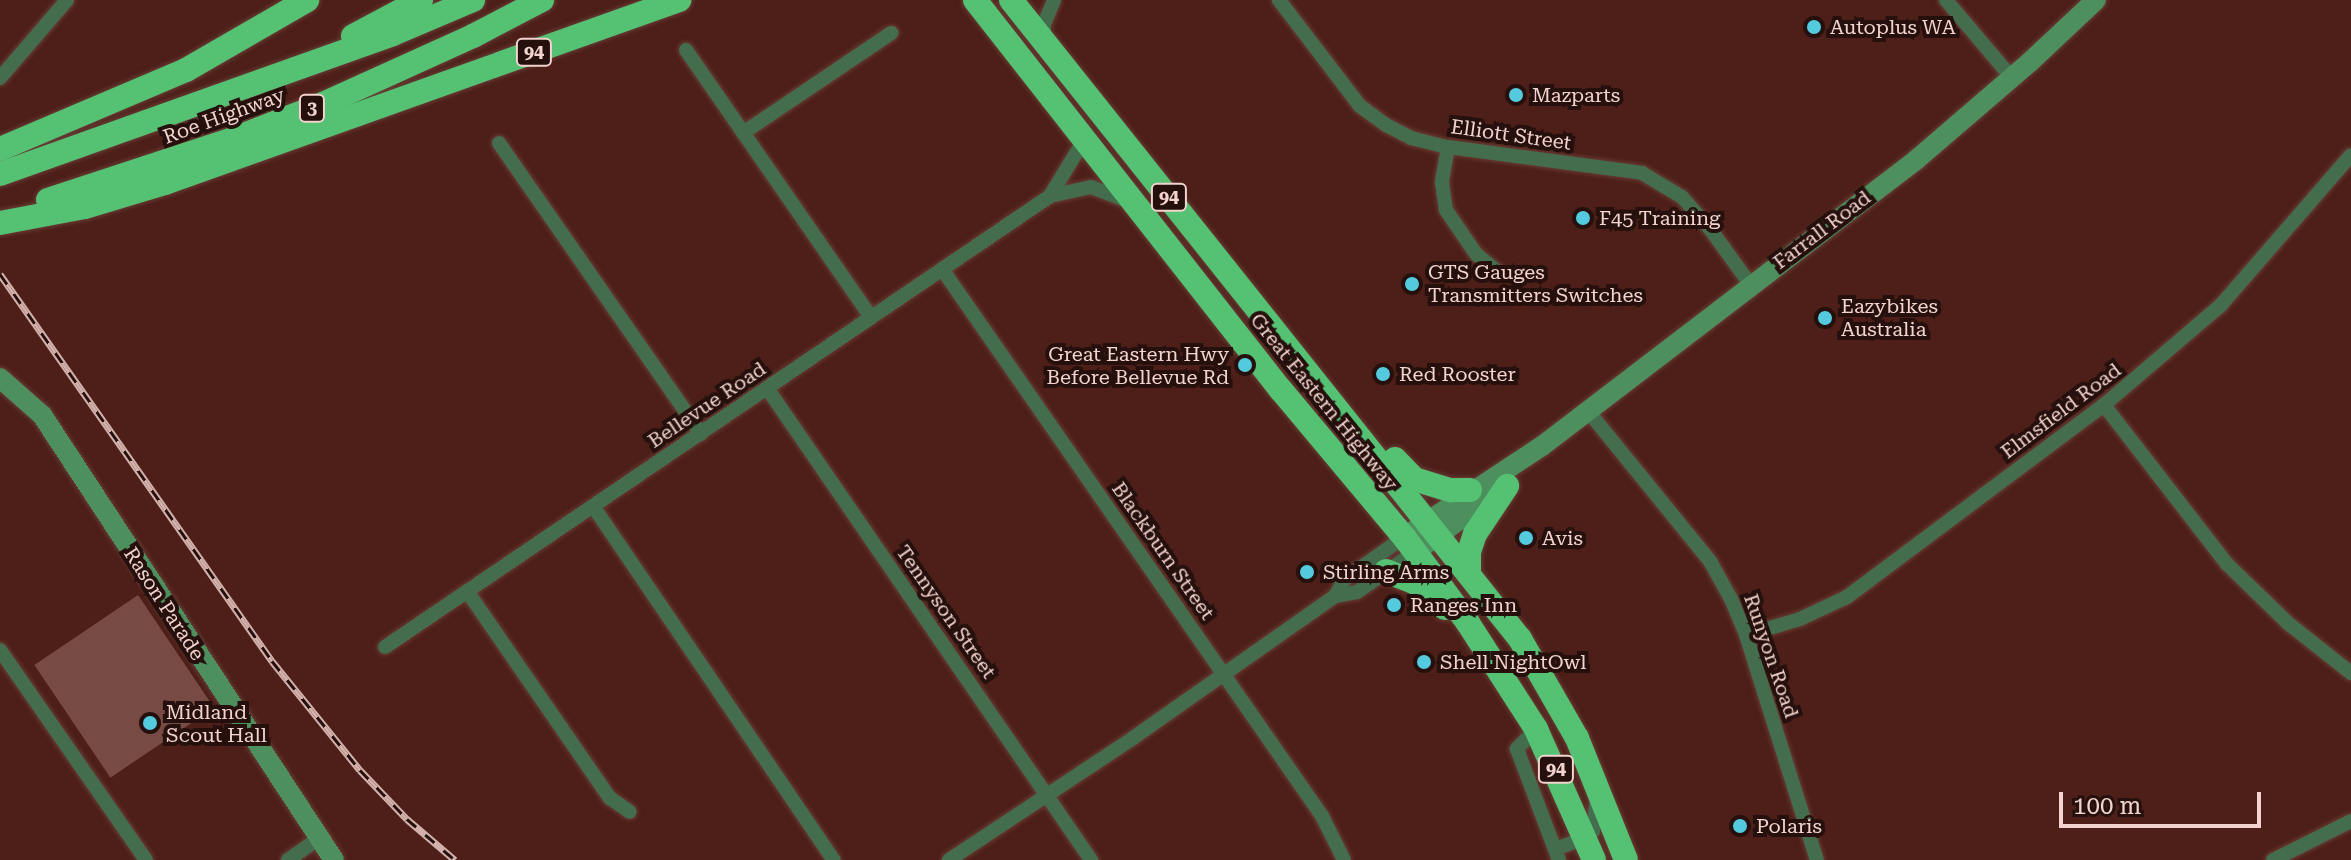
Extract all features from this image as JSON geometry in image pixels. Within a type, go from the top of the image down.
[{"type":"highway","points":[[0,149],[186,70],[307,0]]},
{"type":"highway","points":[[298,65],[421,0]]},
{"type":"highway","name":"Roe Highway","points":[[0,174],[182,112],[298,65],[393,34],[473,0]]},
{"type":"highway","name":"Roe Highway","points":[[0,215],[79,200],[323,104],[473,36],[542,0]]},
{"type":"highway","points":[[604,28],[663,0]]},
{"type":"highway","name":"94","points":[[0,223],[305,135],[679,0]]},
{"type":"highway","name":"94","points":[[960,0],[981,7]]},
{"type":"highway","name":"Great Eastern Highway","points":[[1011,0],[1469,571],[1537,665],[1565,712],[1598,785],[1626,860]]},
{"type":"highway","name":"Great Eastern Highway","points":[[981,7],[1281,390],[1410,544],[1464,618],[1536,729],[1590,849]]},
{"type":"highway","points":[[1345,415],[1379,443],[1414,479],[1451,490],[1470,490]]},
{"type":"highway","points":[[1469,571],[1469,552],[1475,534],[1507,486]]},
{"type":"highway","points":[[1386,571],[1416,583],[1450,613],[1464,618]]},
{"type":"main road","name":"Farrall Road","points":[[1433,527],[1470,490],[1538,449],[1916,160],[2012,78],[2096,0]]},
{"type":"main road","name":"Rason Parade","points":[[0,378],[42,415],[334,860]]},
{"type":"main road","name":"Farrall Road","points":[[1410,544],[1433,527],[1507,486],[1538,449]]},
{"type":"street","points":[[0,78],[67,0]]},
{"type":"street","points":[[1044,40],[1044,24],[1054,0]]},
{"type":"street","name":"Elliott Street","points":[[1279,0],[1360,106],[1411,138],[1448,147],[1642,173],[1682,197],[1711,230],[1750,284]]},
{"type":"street","points":[[1946,0],[2012,78]]},
{"type":"street","points":[[743,133],[891,33]]},
{"type":"street","points":[[686,50],[871,317]]},
{"type":"street","name":"Bellevue Road","points":[[385,647],[1050,196],[1070,168],[1084,140]]},
{"type":"street","points":[[499,143],[701,434]]},
{"type":"street","points":[[1448,147],[1442,182],[1446,210],[1476,254],[1498,272]]},
{"type":"street","name":"Elmsfield Road","points":[[1746,635],[1800,619],[1847,597],[2104,405],[2221,305],[2351,155]]},
{"type":"street","name":"Bellevue Road","points":[[1050,196],[1091,187],[1135,204]]},
{"type":"street","name":"Blackburn Street","points":[[942,269],[1322,816],[1344,860]]},
{"type":"street","name":"Tennyson Street","points":[[767,388],[1091,860]]},
{"type":"street","points":[[2104,405],[2227,564],[2289,624],[2351,673]]},
{"type":"street","name":"Runyon Road","points":[[1588,411],[1710,561],[1746,635],[1817,860]]},
{"type":"street","points":[[593,506],[834,860]]},
{"type":"street","points":[[1335,596],[1357,592],[1386,571],[1410,544]]},
{"type":"street","points":[[949,860],[1225,675],[1335,596],[1345,579],[1410,544]]},
{"type":"street","points":[[467,591],[610,798],[630,812]]},
{"type":"street","points":[[0,650],[146,860]]},
{"type":"street","points":[[1536,729],[1517,749],[1557,854],[1590,849],[1598,785]]},
{"type":"street","points":[[2273,860],[2351,821]]},
{"type":"street","points":[[288,860],[318,839]]},
{"type":"shaded area","points":[[138,595],[214,708],[110,778],[34,665]]},
{"type":"railway","points":[[0,274],[272,661],[360,770],[407,819],[455,860]]},
{"type":"place","name":"Autoplus WA","points":[[1814,27]]},
{"type":"place","name":"Mazparts","points":[[1516,95]]},
{"type":"place","name":"F45 Training","points":[[1583,218]]},
{"type":"place","name":"GTS Gauges Transmitters Switches","points":[[1412,284]]},
{"type":"place","name":"Eazybikes Australia","points":[[1825,318]]},
{"type":"place","name":"Great Eastern Hwy Before Bellevue Rd","points":[[1245,365]]},
{"type":"place","name":"Red Rooster","points":[[1383,374]]},
{"type":"place","name":"Avis","points":[[1526,538]]},
{"type":"place","name":"Stirling Arms","points":[[1307,572]]},
{"type":"place","name":"Ranges Inn","points":[[1394,605]]},
{"type":"place","name":"Shell NightOwl","points":[[1424,662]]},
{"type":"place","name":"Midland Scout Hall","points":[[150,723]]},
{"type":"place","name":"Polaris","points":[[1740,826]]}]
